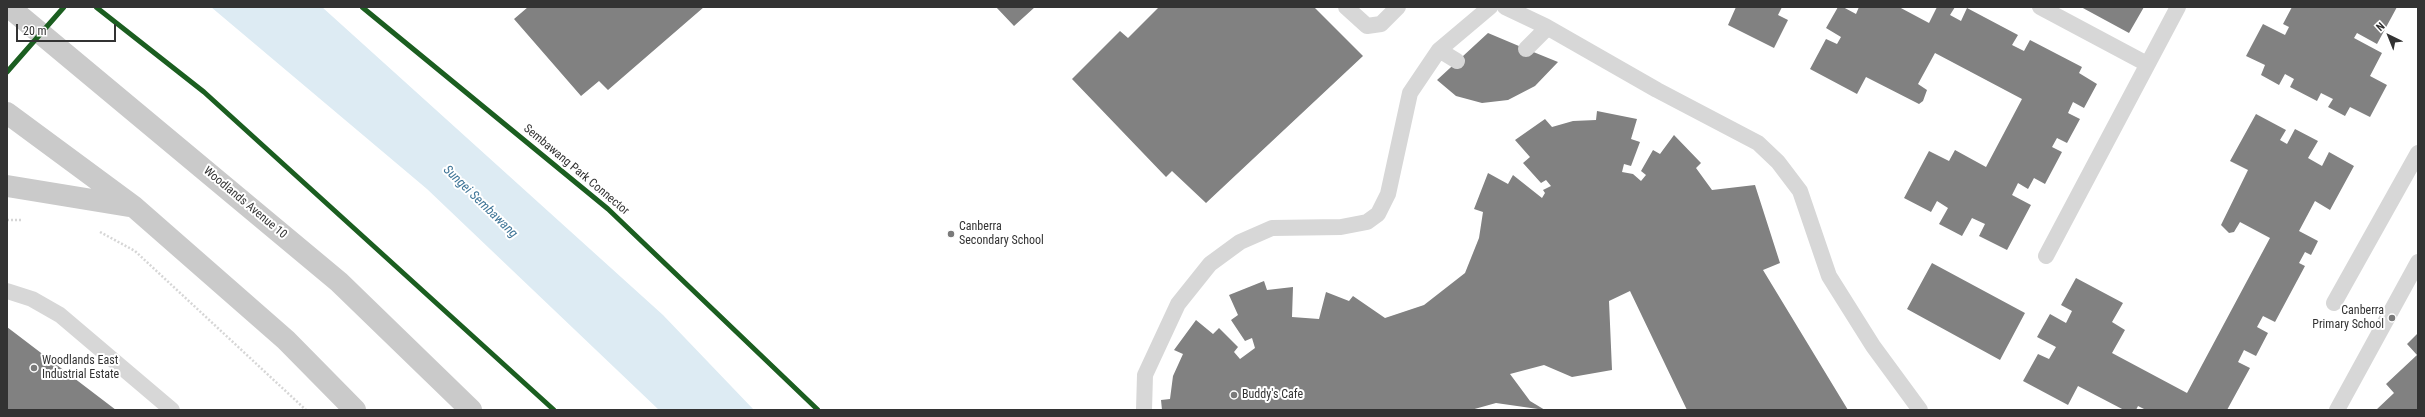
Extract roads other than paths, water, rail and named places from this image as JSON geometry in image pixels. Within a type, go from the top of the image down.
[{"type":"main road","name":"Woodlands Avenue 10","points":[[9,7],[339,282],[471,410]]},
{"type":"main road","points":[[7,113],[133,206],[286,340],[355,410]]},
{"type":"main road","points":[[7,186],[133,206]]},
{"type":"lane","points":[[1346,7],[1367,26],[1381,24],[1398,7]]},
{"type":"lane","points":[[1144,410],[1146,374],[1178,304],[1210,264],[1240,242],[1272,228],[1341,227],[1367,222],[1378,214],[1388,194],[1410,93],[1439,50],[1490,7]]},
{"type":"lane","points":[[1505,7],[1545,26],[1657,90],[1758,143],[1778,162],[1800,191],[1829,276],[1873,346],[1920,410]]},
{"type":"lane","points":[[2040,7],[2147,64]]},
{"type":"lane","points":[[2046,256],[2178,7]]},
{"type":"lane","points":[[1526,49],[1546,28],[1545,26]]},
{"type":"lane","points":[[1439,50],[1457,61]]},
{"type":"lane","points":[[2334,303],[2418,153]]},
{"type":"lane","points":[[2337,410],[2418,262]]},
{"type":"lane","points":[[7,290],[32,299],[60,315],[172,410]]},
{"type":"water","name":"Sungei Sembawang","points":[[211,7],[322,7],[663,315],[754,410],[659,410],[427,189]]},
{"type":"place","name":"Canberra Secondary School","points":[[951,234]]},
{"type":"place","name":"Canberra Primary School","points":[[2392,318]]},
{"type":"place","name":"Woodlands East Industrial Estate","points":[[34,368]]},
{"type":"place","name":"Buddy's Cafe","points":[[1234,395]]}]
